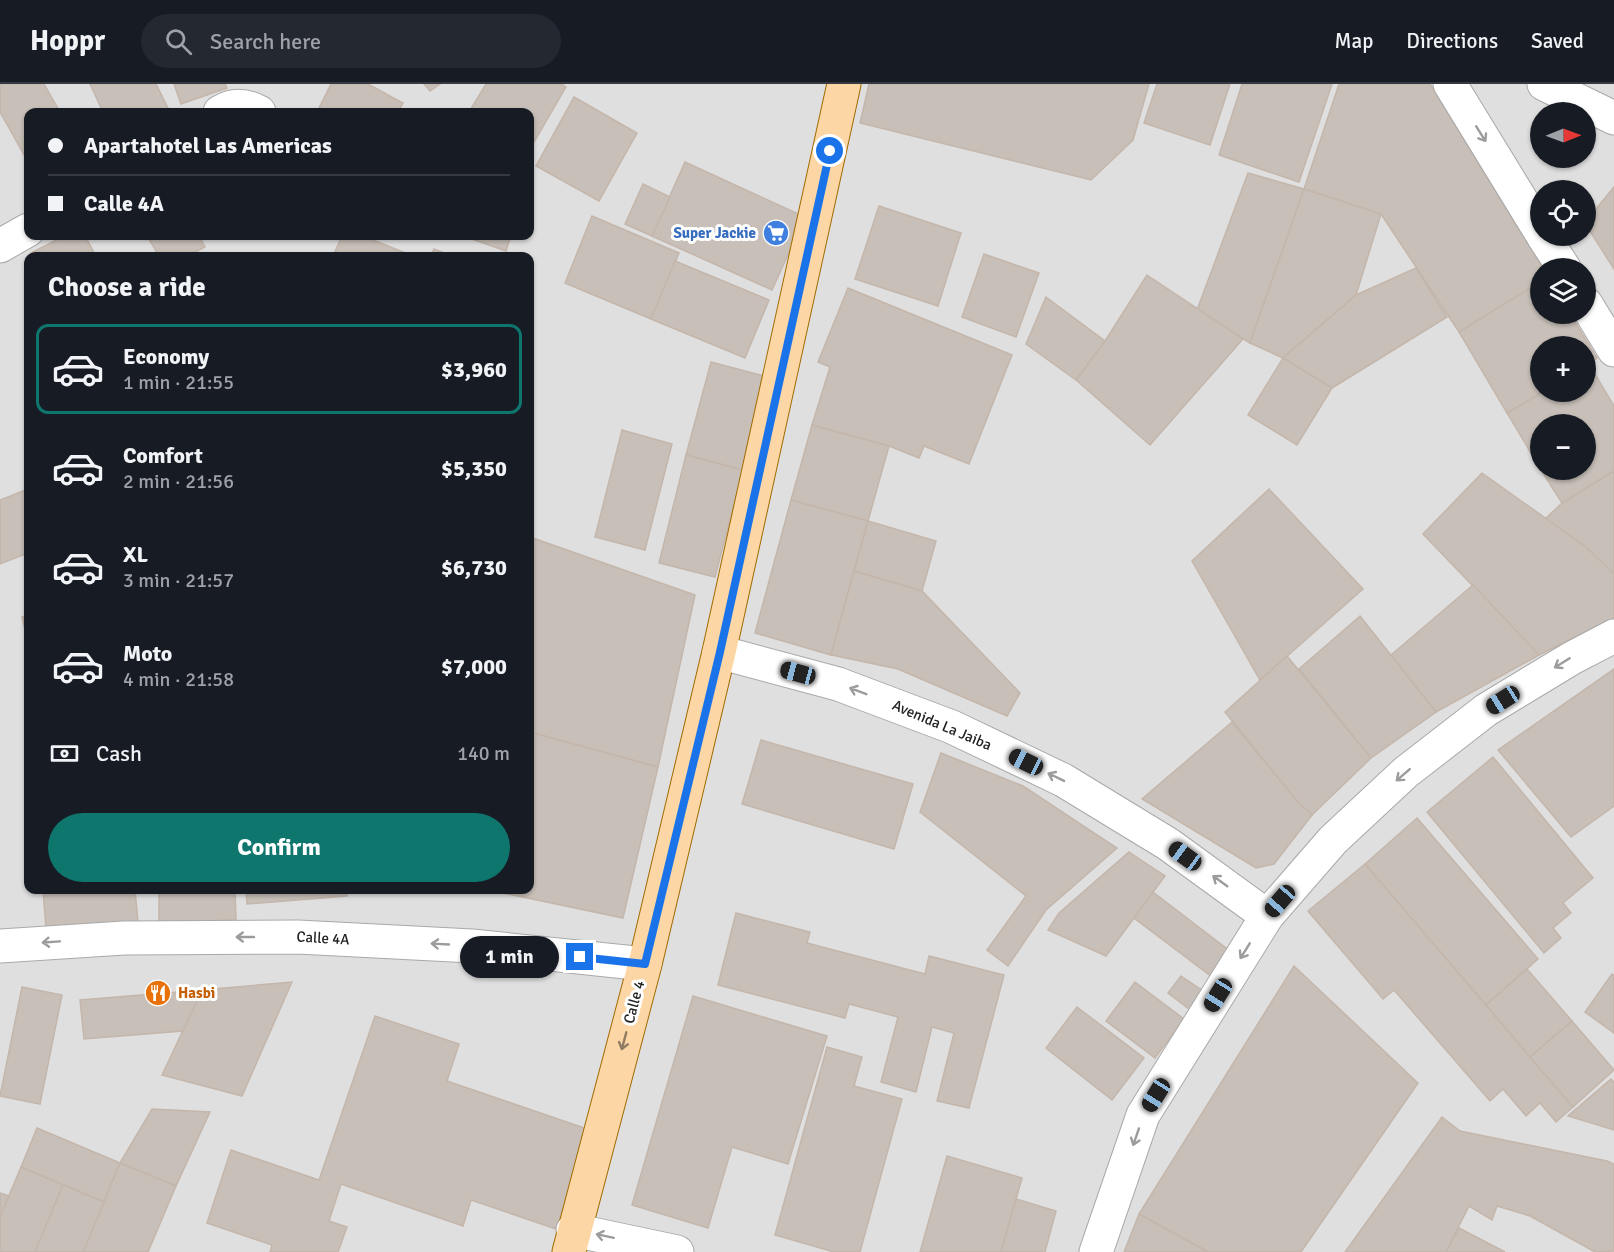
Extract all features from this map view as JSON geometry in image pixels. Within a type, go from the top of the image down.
[{"type":"main road","name":"Calle 4","points":[[571,1241],[645,964],[720,652],[844,84]]},
{"type":"street","points":[[1450,84],[1530,215]]},
{"type":"street","points":[[1544,84],[1614,118]]},
{"type":"street","points":[[226,108],[250,108]]},
{"type":"street","points":[[0,246],[24,232]]},
{"type":"street","points":[[1596,320],[1614,350]]},
{"type":"street","points":[[1096,1252],[1143,1115],[1267,916],[1333,840],[1406,772],[1486,710],[1572,658],[1614,636]]},
{"type":"street","name":"Avenida La Jaiba","points":[[720,652],[838,684],[952,727],[1063,780],[1168,844],[1267,916]]},
{"type":"street","name":"Calle 4A","points":[[0,946],[123,938],[298,937],[471,946],[645,964]]},
{"type":"street","points":[[571,1241],[677,1252]]},
{"type":"shaded area","points":[[0,84],[1614,84],[1614,1252],[0,1252]]},
{"type":"building","points":[[0,84],[44,84],[58,108],[24,108],[24,155],[0,112]]},
{"type":"building","points":[[90,84],[156,84],[168,108],[101,108]]},
{"type":"building","points":[[174,84],[225,84],[227,88],[181,104]]},
{"type":"building","points":[[331,84],[368,84],[403,103],[400,108],[319,108]]},
{"type":"building","points":[[424,84],[440,84],[430,91]]},
{"type":"building","points":[[486,84],[562,84],[566,87],[534,142],[534,108],[471,108]]},
{"type":"building","points":[[869,84],[1149,84],[1133,140],[1091,180],[860,123]]},
{"type":"building","points":[[1157,84],[1230,84],[1210,145],[1144,123]]},
{"type":"building","points":[[1242,84],[1332,84],[1299,182],[1219,155]]},
{"type":"building","points":[[1339,84],[1430,84],[1537,258],[1530,258],[1530,288],[1459,332],[1381,214],[1304,189]]},
{"type":"building","points":[[574,97],[637,133],[599,201],[536,166]]},
{"type":"building","points":[[685,162],[805,217],[772,290],[652,236]]},
{"type":"building","points":[[1248,173],[1304,189],[1250,343],[1197,310]]},
{"type":"building","points":[[643,184],[670,197],[652,236],[625,224]]},
{"type":"building","points":[[1614,187],[1614,269],[1596,241],[1596,209]]},
{"type":"building","points":[[1304,189],[1381,214],[1356,295],[1283,358],[1250,343]]},
{"type":"building","points":[[879,206],[961,233],[938,306],[855,279]]},
{"type":"building","points":[[592,216],[679,253],[651,319],[565,283]]},
{"type":"building","points":[[56,240],[87,240],[94,252],[33,252]]},
{"type":"building","points":[[149,240],[201,240],[205,247],[196,252],[157,252]]},
{"type":"building","points":[[340,240],[373,240],[403,252],[335,252]]},
{"type":"building","points":[[474,240],[510,240],[506,251]]},
{"type":"building","points":[[984,254],[1039,273],[1016,337],[962,317]]},
{"type":"building","points":[[675,261],[769,300],[745,358],[651,319]]},
{"type":"building","points":[[1416,268],[1447,317],[1332,388],[1283,358],[1356,295]]},
{"type":"building","points":[[1147,275],[1243,339],[1150,445],[1076,380],[1105,341]]},
{"type":"building","points":[[848,288],[1012,355],[969,464],[924,446],[919,458],[889,446],[812,425],[830,367],[818,362]]},
{"type":"building","points":[[1530,288],[1530,324],[1576,324],[1584,336],[1530,336],[1530,400],[1507,413],[1459,332]]},
{"type":"building","points":[[1046,297],[1105,341],[1076,380],[1026,344]]},
{"type":"building","points":[[1283,358],[1332,388],[1297,445],[1248,415]]},
{"type":"building","points":[[711,362],[768,377],[743,470],[686,455]]},
{"type":"building","points":[[1596,376],[1614,406],[1614,471],[1562,503],[1547,480],[1596,480],[1596,414],[1530,414],[1530,451],[1507,413],[1530,400],[1530,402],[1596,402]]},
{"type":"building","points":[[812,425],[889,446],[868,521],[791,500]]},
{"type":"building","points":[[622,430],[672,444],[645,550],[595,537]]},
{"type":"building","points":[[686,455],[743,470],[715,577],[659,563]]},
{"type":"building","points":[[1614,471],[1614,576],[1586,547],[1545,519],[1562,503]]},
{"type":"building","points":[[1482,473],[1586,547],[1614,574],[1614,618],[1539,655],[1423,534]]},
{"type":"building","points":[[1269,489],[1363,589],[1260,680],[1192,561]]},
{"type":"building","points":[[24,491],[24,555],[0,564],[0,500]]},
{"type":"building","points":[[791,500],[868,521],[831,655],[755,633]]},
{"type":"building","points":[[868,521],[936,541],[922,591],[854,571]]},
{"type":"building","points":[[534,538],[695,595],[658,767],[534,733]]},
{"type":"building","points":[[854,571],[922,591],[1020,693],[1007,716],[898,669],[831,655]]},
{"type":"building","points":[[1473,585],[1539,655],[1436,712],[1391,655]]},
{"type":"building","points":[[1360,616],[1436,712],[1371,758],[1299,669]]},
{"type":"building","points":[[1287,656],[1371,758],[1312,815],[1297,801],[1225,712]]},
{"type":"building","points":[[1614,669],[1614,806],[1571,837],[1498,750]]},
{"type":"building","points":[[1232,722],[1297,801],[1312,815],[1274,864],[1256,868],[1142,799]]},
{"type":"building","points":[[534,733],[658,767],[623,918],[508,894],[534,894]]},
{"type":"building","points":[[761,740],[913,784],[894,849],[742,804]]},
{"type":"building","points":[[941,753],[1023,786],[1117,848],[1046,910],[1008,966],[987,950],[1026,896],[920,812]]},
{"type":"building","points":[[1493,757],[1593,878],[1563,903],[1571,913],[1553,928],[1561,938],[1544,953],[1427,812]]},
{"type":"building","points":[[1417,818],[1538,959],[1486,1005],[1365,864]]},
{"type":"building","points":[[1129,852],[1165,876],[1106,956],[1048,930],[1059,913]]},
{"type":"building","points":[[1365,864],[1573,1107],[1556,1122],[1540,1103],[1526,1116],[1503,1089],[1490,1101],[1394,990],[1383,999],[1308,911]]},
{"type":"building","points":[[1153,892],[1231,952],[1212,977],[1134,918]]},
{"type":"building","points":[[43,894],[135,894],[138,922],[46,929]]},
{"type":"building","points":[[159,894],[235,894],[236,920],[159,922]]},
{"type":"building","points":[[246,894],[347,894],[347,896],[247,904]]},
{"type":"building","points":[[736,913],[810,932],[807,943],[925,974],[929,956],[1004,975],[969,1108],[937,1101],[954,1033],[932,1027],[916,1092],[881,1082],[898,1017],[849,1004],[845,1018],[718,985]]},
{"type":"building","points":[[1294,966],[1418,1083],[1301,1252],[1208,1252],[1139,1214]]},
{"type":"building","points":[[1527,969],[1572,1021],[1530,1057],[1486,1005]]},
{"type":"building","points":[[1612,974],[1614,975],[1614,1033],[1585,1012]]},
{"type":"building","points":[[1181,976],[1203,991],[1189,1009],[1168,993]]},
{"type":"building","points":[[292,982],[242,1096],[162,1075],[202,990]]},
{"type":"building","points":[[1135,982],[1184,1019],[1155,1058],[1106,1021]]},
{"type":"building","points":[[22,987],[62,995],[40,1104],[0,1096]]},
{"type":"building","points":[[202,990],[183,1031],[84,1039],[80,1000]]},
{"type":"building","points":[[693,996],[827,1036],[788,1164],[732,1147],[708,1228],[632,1205]]},
{"type":"building","points":[[1077,1007],[1144,1058],[1112,1100],[1046,1048]]},
{"type":"building","points":[[375,1016],[459,1044],[447,1081],[590,1130],[556,1229],[471,1200],[463,1226],[341,1184],[329,1221],[347,1227],[338,1252],[270,1252],[272,1245],[207,1223],[231,1150],[319,1180]]},
{"type":"building","points":[[1572,1021],[1614,1070],[1573,1107],[1530,1057]]},
{"type":"building","points":[[827,1047],[862,1057],[854,1086],[902,1099],[860,1252],[834,1252],[775,1235]]},
{"type":"building","points":[[1611,1079],[1614,1082],[1614,1130],[1568,1116]]},
{"type":"building","points":[[152,1109],[210,1112],[176,1186],[120,1163]]},
{"type":"building","points":[[1442,1117],[1460,1131],[1614,1164],[1614,1251],[1595,1252],[1530,1216],[1497,1206],[1492,1220],[1469,1206],[1446,1252],[1345,1252]]},
{"type":"building","points":[[37,1128],[120,1163],[104,1202],[21,1167]]},
{"type":"building","points":[[947,1156],[1022,1178],[1001,1252],[920,1252]]},
{"type":"building","points":[[120,1163],[176,1186],[148,1252],[83,1252]]},
{"type":"building","points":[[21,1167],[63,1185],[35,1252],[0,1252],[0,1217]]},
{"type":"building","points":[[63,1185],[104,1202],[83,1252],[35,1252]]},
{"type":"building","points":[[0,1193],[9,1196],[0,1217]]},
{"type":"building","points":[[1016,1199],[1056,1211],[1045,1252],[1001,1252]]},
{"type":"building","points":[[1139,1214],[1208,1252],[1124,1252]]},
{"type":"building","points":[[1459,1228],[1505,1252],[1446,1252]]},
{"type":"place","name":"Super Jackie","points":[[776,233]]},
{"type":"place","name":"Hasbi","points":[[158,993]]},
{"type":"route","points":[[580,957],[645,964],[720,652],[830,151]]}]
